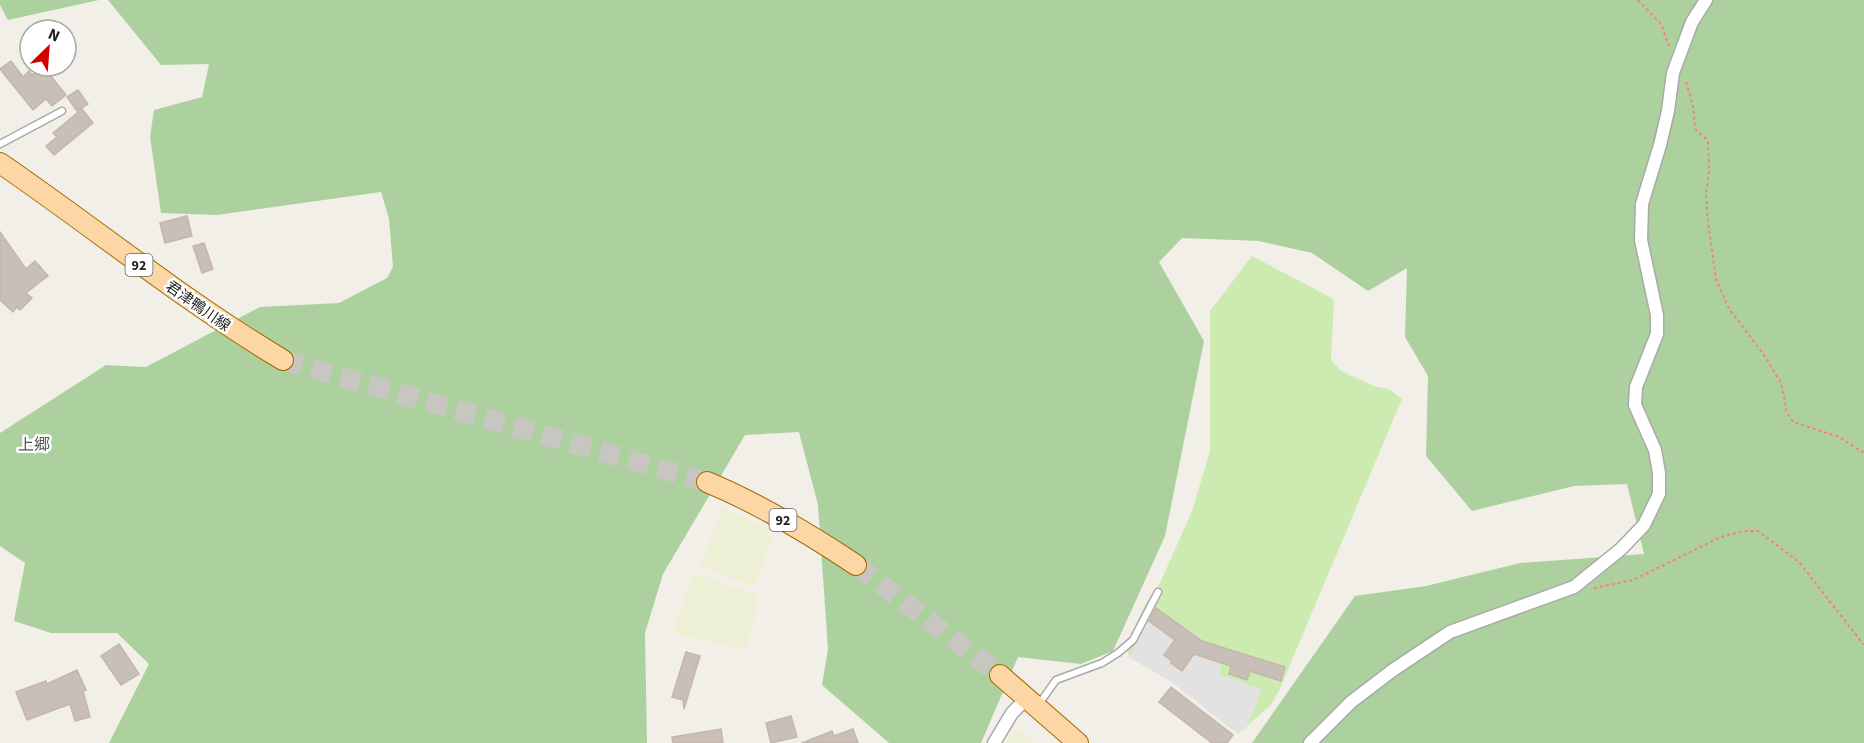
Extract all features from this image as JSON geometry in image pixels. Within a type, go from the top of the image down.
[{"type":"main road","name":"君津鴨川線","points":[[0,163],[228,327],[283,360]]},
{"type":"main road","name":"92","points":[[707,482],[764,509],[817,539],[856,565]]},
{"type":"main road","points":[[1000,675],[1078,743]]},
{"type":"street","points":[[1310,743],[1351,702],[1393,670],[1450,632],[1574,587],[1621,549],[1644,525],[1659,494],[1659,473],[1655,450],[1635,405],[1636,387],[1657,334],[1657,315],[1641,240],[1642,204],[1665,122],[1673,73],[1692,22],[1706,0]]},
{"type":"street","points":[[994,743],[1012,713],[1032,703]]},
{"type":"lane","points":[[0,144],[62,111]]},
{"type":"lane","points":[[1032,703],[1056,680],[1102,663],[1118,654],[1133,640],[1158,592]]},
{"type":"path","points":[[1638,0],[1661,24],[1668,41],[1673,73]]},
{"type":"path","points":[[1679,59],[1693,105],[1695,129],[1707,141],[1708,223],[1716,279],[1728,307],[1764,355],[1781,383],[1785,394],[1786,411],[1793,422],[1839,437],[1864,453]]},
{"type":"path","points":[[1574,587],[1596,588],[1634,580],[1721,537],[1744,531],[1758,531],[1799,562],[1864,645]]},
{"type":"green space","points":[[0,0],[99,0],[8,20],[0,5]]},
{"type":"green space","points":[[108,0],[1864,0],[1864,743],[1252,743],[1355,596],[1426,586],[1520,563],[1644,554],[1627,484],[1574,486],[1472,511],[1426,456],[1428,376],[1405,337],[1407,268],[1368,291],[1312,253],[1259,241],[1182,238],[1159,262],[1204,341],[1165,536],[1113,651],[1081,664],[1018,657],[981,743],[889,743],[822,685],[828,649],[818,505],[799,432],[745,435],[663,574],[645,633],[647,743],[109,743],[149,664],[117,633],[51,633],[14,621],[25,563],[0,546],[0,433],[106,365],[146,367],[260,307],[339,303],[387,278],[393,267],[389,219],[381,192],[217,215],[161,213],[150,137],[154,110],[202,97],[209,64],[161,65]]},
{"type":"green space","points":[[1252,256],[1332,298],[1334,302],[1331,360],[1341,371],[1374,386],[1389,389],[1402,399],[1279,691],[1271,705],[1238,734],[1172,682],[1129,657],[1126,644],[1146,603],[1160,583],[1192,511],[1210,451],[1210,311]]},
{"type":"green space","points":[[723,508],[767,528],[772,539],[757,581],[750,586],[700,565]]},
{"type":"green space","points":[[693,572],[754,595],[758,603],[745,650],[673,633]]},
{"type":"green space","points":[[1015,730],[1024,734],[1036,743],[1005,743]]},
{"type":"shaded area","points":[[1148,620],[1175,640],[1165,655],[1172,661],[1171,663],[1182,670],[1193,652],[1222,663],[1219,675],[1262,689],[1247,727],[1238,734],[1172,682],[1129,657]]},
{"type":"building","points":[[11,61],[18,70],[18,78],[52,78],[66,95],[52,106],[46,99],[33,110],[0,69]]},
{"type":"building","points":[[78,90],[88,104],[77,111],[67,97]]},
{"type":"building","points":[[82,109],[93,123],[54,155],[46,146],[57,137],[53,133]]},
{"type":"building","points":[[187,216],[192,236],[165,243],[160,223]]},
{"type":"building","points":[[0,232],[26,269],[35,261],[48,276],[26,293],[32,298],[20,310],[17,307],[13,312],[0,300]]},
{"type":"building","points":[[204,243],[213,269],[202,273],[193,246]]},
{"type":"building","points":[[1156,608],[1202,641],[1285,667],[1281,681],[1250,671],[1247,680],[1229,674],[1231,666],[1194,654],[1182,671],[1164,655],[1175,640],[1149,621]]},
{"type":"building","points":[[119,644],[139,674],[121,685],[101,656]]},
{"type":"building","points":[[686,652],[700,656],[684,709],[683,700],[672,697]]},
{"type":"building","points":[[77,670],[86,690],[83,691],[90,717],[75,721],[70,704],[27,720],[16,692],[46,681],[47,684]]},
{"type":"building","points":[[1171,687],[1233,735],[1227,743],[1212,743],[1159,702]]},
{"type":"building","points":[[791,716],[797,737],[771,743],[766,723]]},
{"type":"building","points":[[721,729],[723,743],[673,743],[672,737]]},
{"type":"building","points":[[853,729],[858,743],[802,743],[832,731],[834,736]]},
{"type":"tunnel","points":[[283,360],[707,482]]},
{"type":"tunnel","points":[[856,565],[1000,675]]},
{"type":"district","name":"上郷","points":[[34,444]]}]
